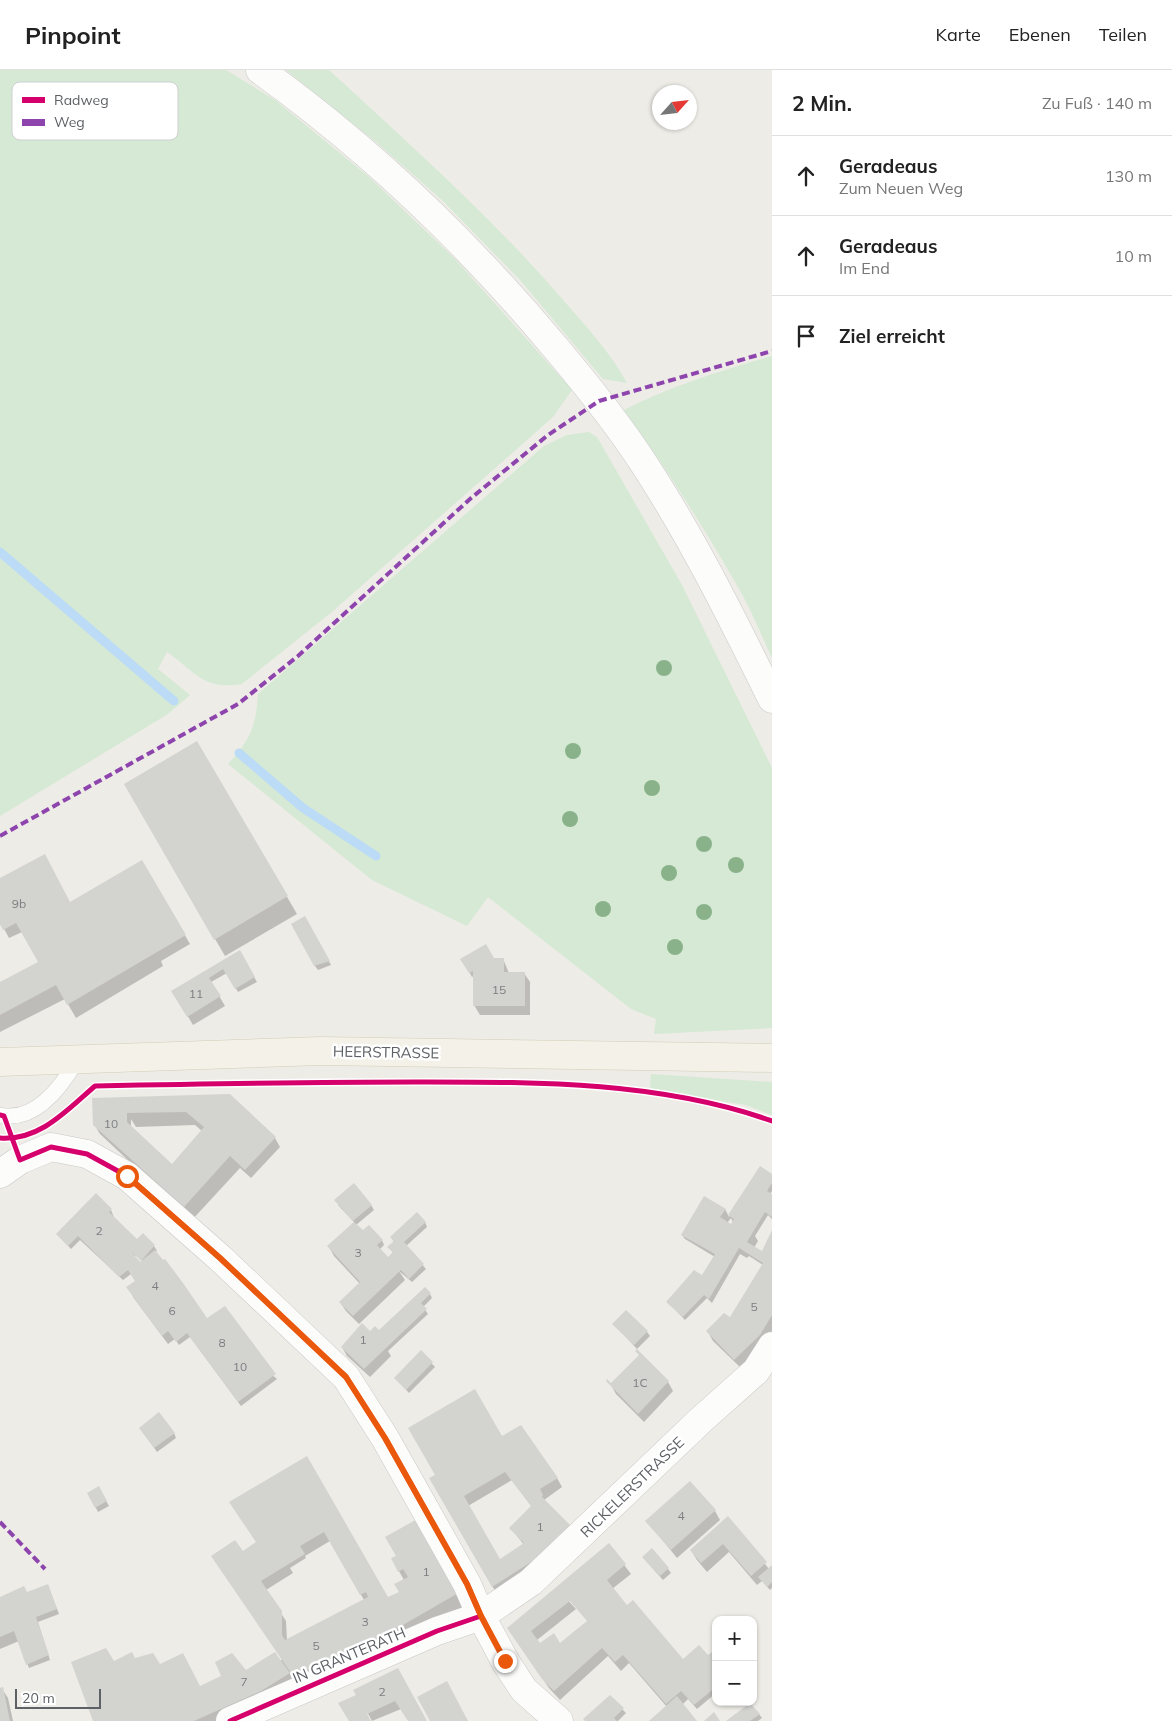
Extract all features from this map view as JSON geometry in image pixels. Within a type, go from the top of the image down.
[{"type":"main road","name":"HEERSTRASSE","points":[[0,1062],[322,1051],[772,1058]]},
{"type":"street","points":[[260,70],[318,113],[383,168],[463,244],[576,372],[651,475],[714,582],[772,699]]},
{"type":"street","points":[[10,1167],[52,1148],[87,1154],[127,1176],[220,1258],[346,1377],[385,1438],[462,1576],[505,1661],[524,1690],[559,1721]]},
{"type":"street","name":"RICKELERSTRASSE","points":[[481,1616],[531,1582],[702,1419],[756,1371],[772,1346]]},
{"type":"street","name":"IN GRANTERATH","points":[[230,1721],[437,1631],[481,1616]]},
{"type":"lane","points":[[0,1115],[26,1113],[44,1103],[62,1086],[77,1060]]},
{"type":"green space","points":[[0,70],[226,70],[275,100],[369,177],[455,259],[572,390],[553,417],[333,611],[242,684],[228,685],[208,682],[167,652],[158,669],[190,695],[168,714],[0,816]]},
{"type":"green space","points":[[286,70],[329,70],[446,178],[530,263],[595,336],[627,383],[603,379],[521,281],[442,200],[376,142]]},
{"type":"green space","points":[[772,356],[772,658],[747,604],[715,548],[671,478],[624,410],[678,386]]},
{"type":"green space","points":[[589,432],[597,437],[682,585],[772,768],[772,1028],[654,1034],[656,1019],[631,1009],[488,897],[467,926],[372,880],[228,764],[242,748],[251,732],[256,715],[258,694],[544,446],[567,435]]},
{"type":"green space","points":[[651,1074],[772,1082],[772,1115],[746,1105],[650,1089]]},
{"type":"building","points":[[197,741],[288,896],[214,940],[124,784]]},
{"type":"building","points":[[45,854],[70,902],[142,860],[186,935],[67,1005],[56,985],[0,1015],[0,982],[38,962],[16,923],[3,930],[0,924],[0,878]]},
{"type":"building","points":[[305,916],[330,961],[314,966],[291,924]]},
{"type":"building","points":[[486,944],[494,958],[504,958],[504,972],[525,972],[525,1006],[473,1006],[473,971],[469,973],[460,959]]},
{"type":"building","points":[[240,950],[255,977],[235,989],[223,969],[209,978],[221,996],[187,1017],[171,991]]},
{"type":"building","points":[[230,1094],[276,1137],[245,1170],[230,1156],[184,1207],[93,1125],[92,1098]],"holes":[[[186,1112],[204,1127],[172,1164],[127,1122],[127,1113]]]},
{"type":"building","points":[[760,1166],[772,1174],[772,1183],[767,1191],[772,1194],[772,1217],[765,1212],[747,1242],[762,1251],[772,1230],[772,1315],[760,1335],[734,1360],[706,1331],[724,1313],[730,1317],[763,1263],[739,1248],[709,1299],[704,1295],[683,1317],[666,1302],[694,1270],[702,1275],[715,1254],[681,1235],[704,1196],[726,1209],[720,1217],[731,1224],[734,1219],[728,1215]]},
{"type":"building","points":[[354,1183],[372,1205],[353,1221],[334,1200]]},
{"type":"building","points":[[96,1193],[112,1209],[109,1212],[137,1239],[143,1233],[155,1245],[141,1261],[131,1251],[140,1262],[155,1250],[163,1260],[165,1259],[207,1318],[225,1306],[276,1374],[238,1402],[187,1333],[176,1342],[168,1331],[162,1336],[126,1287],[135,1281],[128,1270],[119,1277],[78,1236],[68,1246],[56,1234]]},
{"type":"building","points":[[417,1212],[426,1222],[404,1242],[424,1264],[409,1279],[401,1270],[353,1316],[339,1302],[360,1282],[327,1246],[354,1222],[363,1230],[369,1225],[383,1240],[377,1245],[388,1257],[393,1252],[387,1247],[394,1241],[390,1237]]},
{"type":"building","points":[[425,1287],[431,1293],[421,1303],[427,1309],[364,1369],[341,1347],[362,1323],[370,1331],[375,1326],[379,1330]]},
{"type":"building","points":[[626,1310],[648,1331],[634,1345],[612,1324]]},
{"type":"building","points":[[637,1349],[669,1381],[638,1414],[606,1381],[607,1379],[611,1383],[639,1355],[635,1351]]},
{"type":"building","points":[[421,1350],[433,1362],[406,1390],[394,1378]]},
{"type":"building","points":[[475,1389],[502,1436],[521,1425],[558,1478],[540,1489],[542,1497],[570,1525],[536,1559],[492,1587],[429,1478],[435,1475],[408,1428]],"holes":[[[505,1472],[531,1506],[509,1528],[524,1543],[500,1559],[464,1496]]]},
{"type":"building","points":[[159,1412],[175,1433],[154,1448],[139,1428]]},
{"type":"building","points":[[307,1456],[388,1597],[399,1592],[394,1584],[408,1577],[403,1569],[398,1572],[391,1558],[396,1556],[385,1537],[419,1518],[460,1592],[403,1625],[293,1676],[211,1556],[235,1540],[243,1551],[256,1542],[229,1502]],"holes":[[[324,1532],[360,1595],[366,1592],[368,1597],[285,1640],[282,1635],[282,1611],[261,1581],[305,1554],[300,1546]]]},
{"type":"building","points":[[690,1481],[716,1510],[671,1550],[645,1521]]},
{"type":"building","points":[[99,1486],[107,1501],[95,1508],[87,1493]]},
{"type":"building","points":[[728,1516],[767,1562],[751,1576],[723,1544],[701,1563],[690,1550]]},
{"type":"building","points":[[609,1543],[626,1564],[607,1580],[627,1605],[633,1600],[683,1659],[699,1645],[708,1655],[712,1652],[712,1690],[694,1705],[681,1691],[666,1704],[623,1655],[615,1662],[602,1648],[554,1691],[542,1679],[507,1628]],"holes":[[[570,1601],[587,1621],[560,1643],[554,1633],[540,1643],[531,1631]]]},
{"type":"building","points":[[652,1548],[669,1568],[660,1576],[642,1557]]},
{"type":"building","points":[[772,1565],[772,1582],[767,1587],[758,1577]]},
{"type":"building","points":[[48,1584],[57,1609],[36,1617],[49,1655],[26,1665],[14,1631],[0,1637],[0,1597],[24,1586],[27,1592]]},
{"type":"building","points":[[106,1648],[114,1661],[132,1652],[135,1658],[153,1653],[160,1664],[183,1653],[200,1686],[221,1676],[215,1662],[232,1653],[246,1670],[275,1652],[290,1673],[261,1691],[194,1721],[93,1721],[71,1662]]},
{"type":"building","points":[[398,1668],[427,1721],[408,1721],[395,1701],[367,1714],[371,1721],[349,1721],[338,1703],[356,1695],[353,1690]]},
{"type":"building","points":[[447,1681],[468,1721],[430,1721],[417,1697]]},
{"type":"building","points":[[3,1687],[10,1721],[0,1721],[0,1688]]},
{"type":"building","points":[[610,1695],[624,1708],[614,1718],[617,1721],[585,1721],[583,1719]]},
{"type":"building","points":[[677,1696],[697,1721],[649,1721]]},
{"type":"building","points":[[746,1706],[753,1706],[760,1714],[750,1721],[726,1721]]},
{"type":"building","points":[[714,1712],[720,1721],[704,1721]]},
{"type":"waterway","points":[[0,552],[174,701]]},
{"type":"waterway","points":[[239,753],[303,808],[376,856]]},
{"type":"marked path","points":[[0,836],[238,704],[298,656],[470,499],[548,435],[599,401],[772,351]]},
{"type":"marked path","points":[[0,1522],[45,1569]]},
{"type":"cycle path","points":[[0,1138],[28,1135],[40,1129],[63,1114],[95,1086],[376,1082],[506,1082],[596,1086],[685,1098],[729,1108],[772,1121]]},
{"type":"cycle path","points":[[0,1115],[4,1116],[20,1160],[51,1147],[87,1154],[127,1176],[220,1258],[346,1377],[385,1438],[467,1584],[481,1616],[437,1631],[230,1721]]},
{"type":"route","points":[[127,1176],[220,1258],[346,1377],[385,1438],[467,1584],[481,1616],[505,1661]]}]
